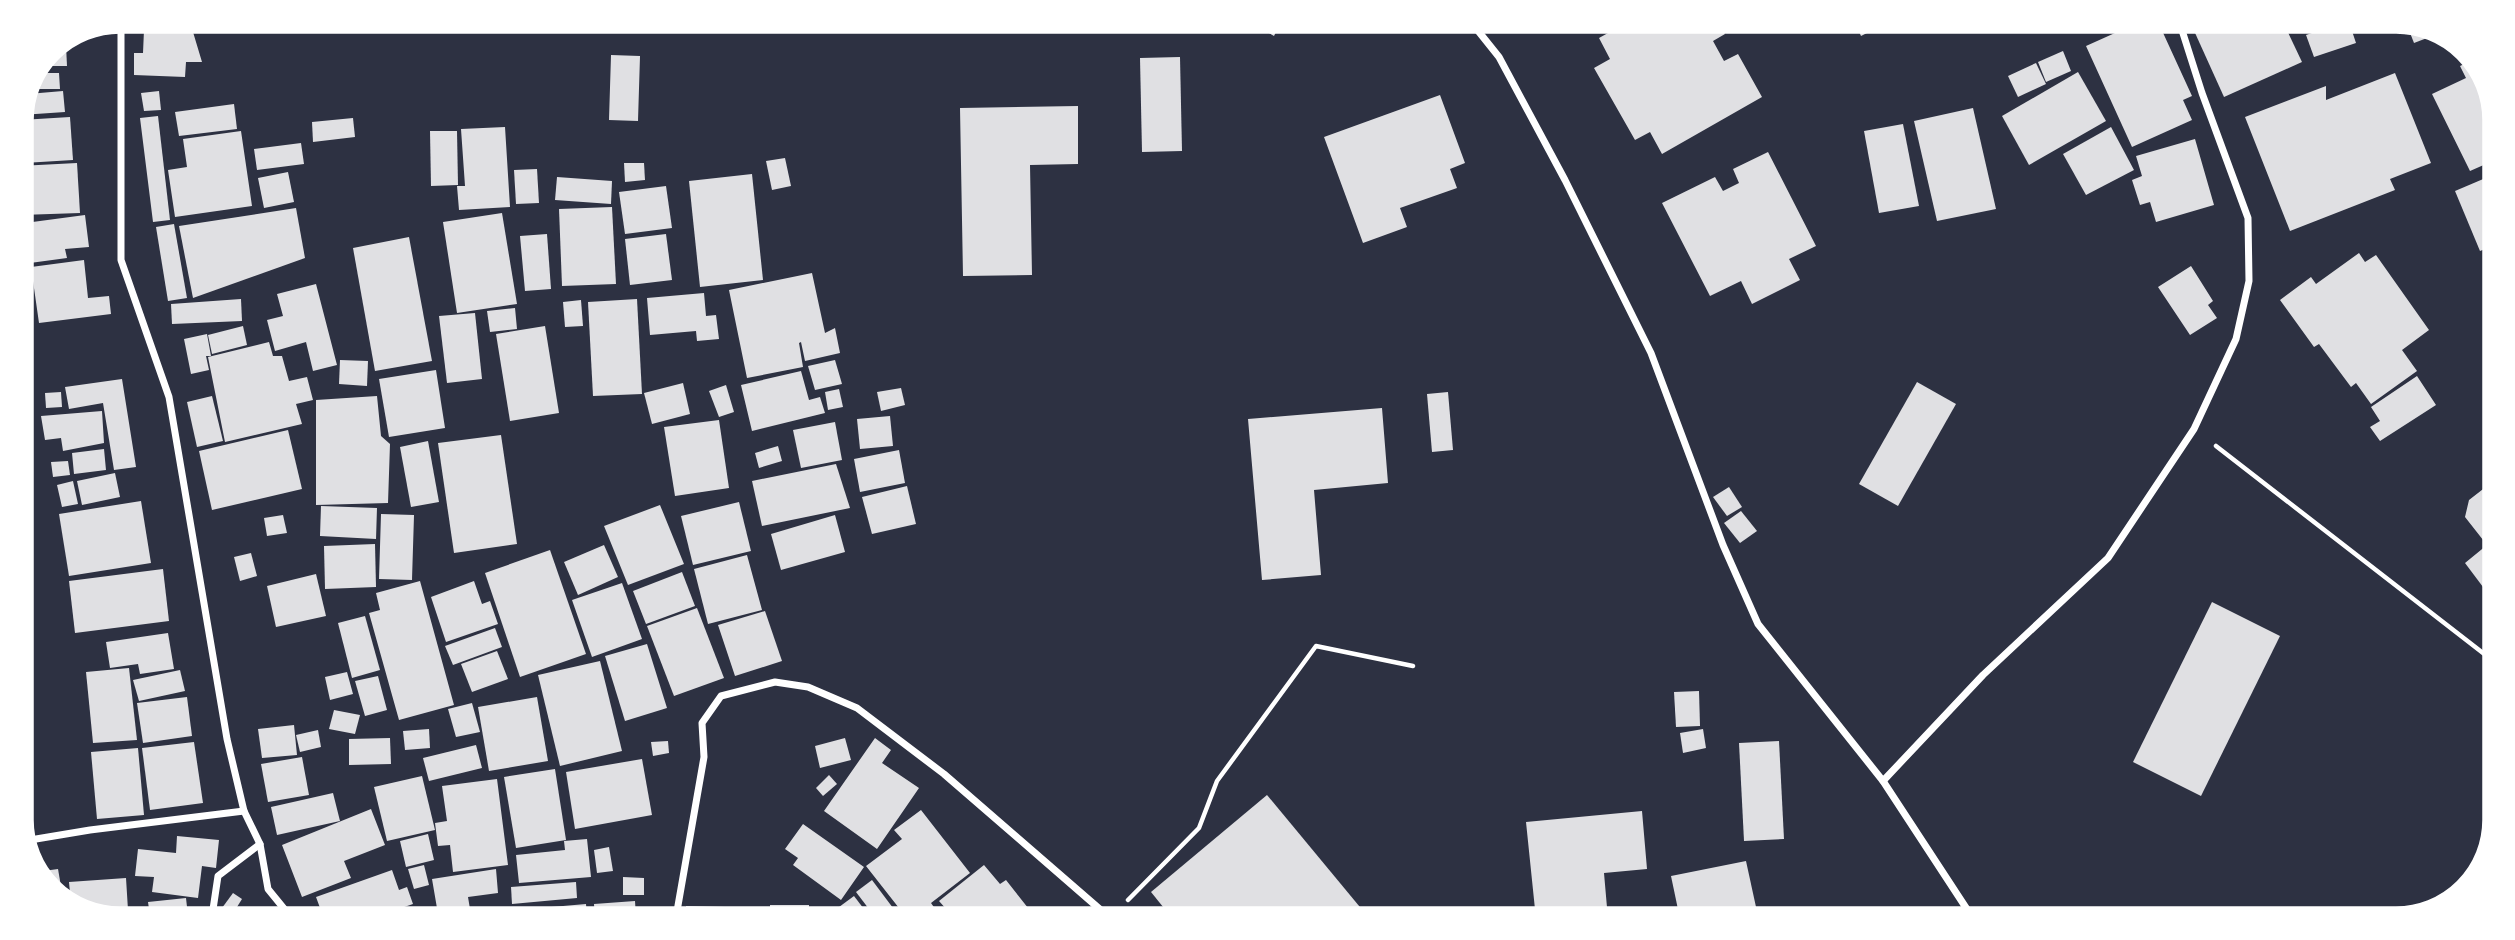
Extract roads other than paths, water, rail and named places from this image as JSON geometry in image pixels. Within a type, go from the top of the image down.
[{"type":"street","points":[[121,32],[121,260],[169,397],[227,739],[244,811],[260,844],[268,889],[283,908]]},
{"type":"street","points":[[1479,32],[1499,57],[1565,180],[1651,353],[1723,545],[1758,625],[1883,781],[1966,908]]},
{"type":"street","points":[[1883,781],[1983,676],[2108,558],[2194,429],[2236,339],[2249,281],[2248,218],[2183,32]]},
{"type":"street","points":[[678,908],[704,757],[702,723],[721,696],[775,682],[808,687],[857,708],[944,774],[1098,908]]},
{"type":"street","points":[[33,839],[244,811]]},
{"type":"street","points":[[213,908],[219,876],[260,844]]}]
